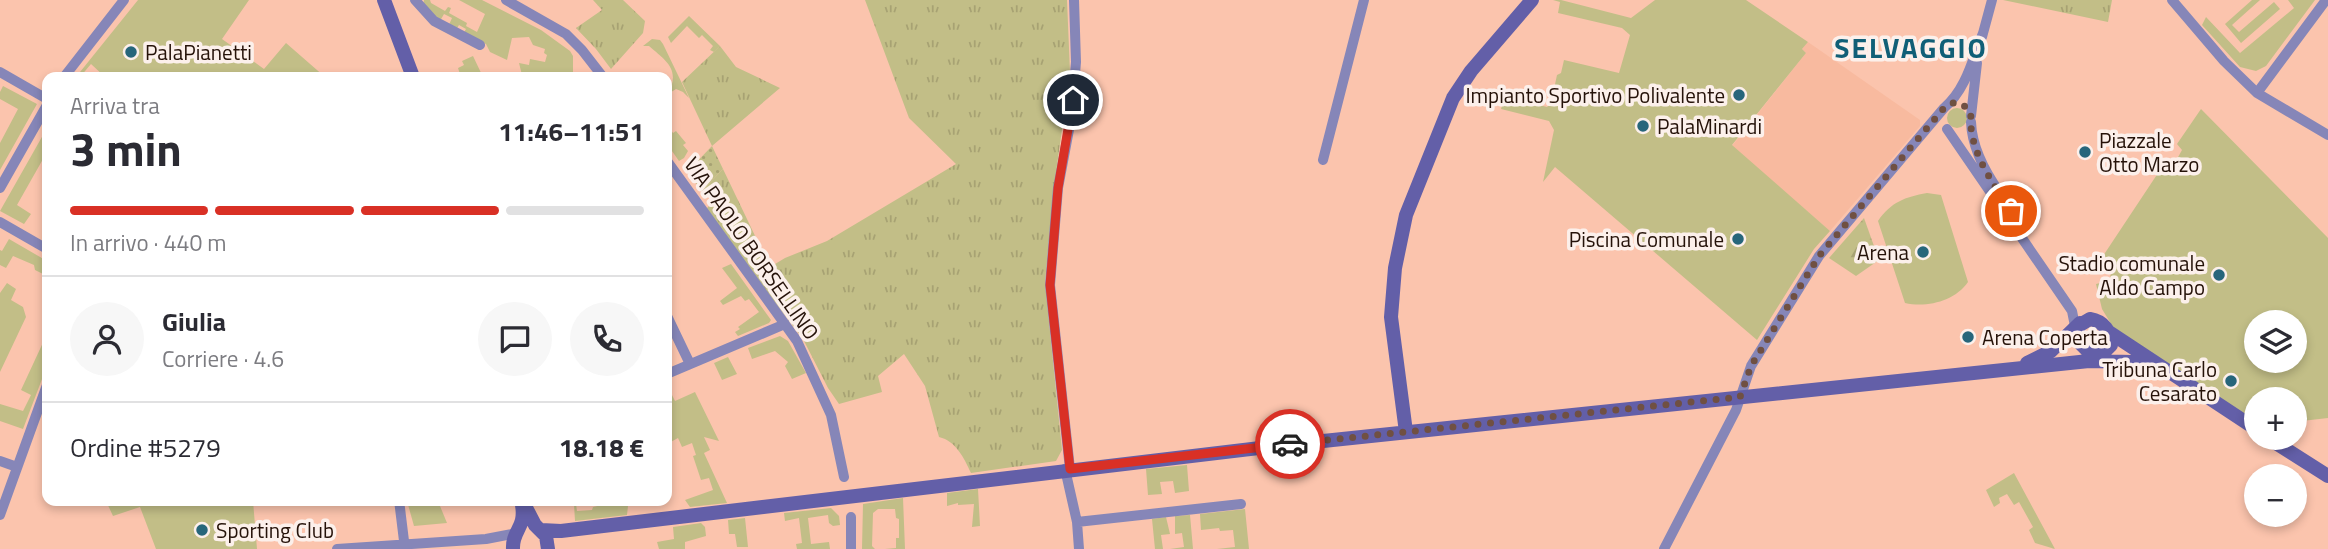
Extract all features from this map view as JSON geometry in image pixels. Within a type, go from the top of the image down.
[{"type":"main road","points":[[384,0],[411,72]]},
{"type":"main road","points":[[1406,432],[1391,317],[1395,268],[1406,215],[1455,95],[1532,0]]},
{"type":"main road","points":[[2010,369],[2051,351],[2082,325]]},
{"type":"main road","points":[[2082,325],[2109,332],[2244,421]]},
{"type":"main road","points":[[2082,325],[2077,340],[2097,358]]},
{"type":"main road","points":[[2097,358],[2111,345],[2109,332]]},
{"type":"main road","points":[[519,531],[530,527],[561,531],[1067,469],[2097,358],[2164,369]]},
{"type":"main road","points":[[2287,450],[2328,476]]},
{"type":"main road","points":[[512,549],[524,516],[523,506]]},
{"type":"main road","points":[[526,506],[546,536],[548,548]]},
{"type":"main road","points":[[548,548],[552,538],[561,531]]},
{"type":"street","points":[[68,72],[124,0]]},
{"type":"street","points":[[415,0],[435,21],[480,45]]},
{"type":"street","points":[[506,0],[566,34],[599,72]]},
{"type":"street","points":[[1074,0],[1076,62],[1071,118],[1058,188],[1050,285],[1067,469],[1079,549]]},
{"type":"street","points":[[1323,160],[1364,0]]},
{"type":"street","points":[[1992,0],[1974,76],[1972,136],[1996,188],[2079,310],[2082,325]]},
{"type":"street","points":[[2172,0],[2224,61],[2257,93],[2328,135]]},
{"type":"street","points":[[2257,93],[2326,0]]},
{"type":"street","points":[[1664,549],[1736,410],[1751,366],[1819,256],[1942,111],[1952,103],[1983,33]]},
{"type":"street","points":[[0,72],[42,96]]},
{"type":"street","points":[[1947,129],[1958,132],[1966,129],[1971,119],[1965,104],[1952,103]]},
{"type":"street","points":[[1942,111],[1941,121],[2082,325]]},
{"type":"street","points":[[0,188],[42,113]]},
{"type":"street","name":"VIA PAOLO BORSELLINO","points":[[672,168],[785,324],[807,360],[831,415],[844,477]]},
{"type":"street","points":[[0,222],[42,246]]},
{"type":"street","points":[[672,372],[785,324]]},
{"type":"street","points":[[672,326],[690,364]]},
{"type":"street","points":[[0,516],[42,399]]},
{"type":"street","points":[[0,461],[17,467]]},
{"type":"street","points":[[1077,522],[1241,504]]},
{"type":"street","points":[[400,506],[405,547]]},
{"type":"street","points":[[851,517],[852,549]]},
{"type":"street","points":[[337,549],[405,547],[486,539],[519,531]]},
{"type":"street","points":[[486,539],[504,543],[512,549]]},
{"type":"shaded area","points":[[1808,42],[1920,120],[1920,126],[1830,231],[1732,146],[1806,53],[1802,49]]},
{"type":"green space","points":[[138,0],[249,0],[222,39],[264,69],[286,43],[319,72],[100,72],[91,64],[84,72],[80,72]]},
{"type":"green space","points":[[424,0],[430,0],[445,11],[448,7],[451,8],[449,13],[477,32],[485,14],[459,0],[482,0],[541,30],[570,51],[573,56],[573,72],[521,72],[519,63],[529,65],[530,59],[545,62],[547,55],[544,53],[545,49],[533,45],[529,37],[512,38],[507,60],[490,52],[486,44],[463,34],[466,29],[459,25],[456,30],[448,27],[452,18],[444,14],[440,21],[423,6]]},
{"type":"green space","points":[[593,0],[623,0],[645,21],[643,33],[611,69],[576,28],[602,10]]},
{"type":"green space","points":[[865,0],[1067,0],[1070,72],[1054,187],[1045,282],[1062,450],[1056,461],[971,473],[955,446],[939,437],[925,386],[904,354],[878,376],[882,392],[839,404],[803,339],[706,209],[711,204],[709,200],[712,197],[702,191],[723,169],[770,267],[827,241],[956,164],[909,118]]},
{"type":"green space","points":[[1553,0],[1631,18],[1655,0],[1746,0],[1808,42],[1802,49],[1806,53],[1732,145],[1830,231],[1814,249],[1757,340],[1555,167],[1543,182],[1554,130],[1549,121],[1501,109],[1505,96],[1547,107],[1551,103],[1557,75],[1561,73],[1564,60],[1619,73],[1630,35],[1622,28],[1558,13],[1560,2]]},
{"type":"green space","points":[[2003,0],[2112,0],[2108,22]]},
{"type":"green space","points":[[2252,0],[2260,0],[2232,25],[2239,32],[2274,2],[2280,9],[2241,43],[2225,24]]},
{"type":"green space","points":[[2288,0],[2315,0],[2266,66],[2256,71],[2240,67],[2202,25],[2206,17],[2240,53],[2294,8]]},
{"type":"green space","points":[[689,16],[720,46],[714,52],[710,50],[713,46],[702,35],[699,38],[687,26],[671,43],[668,37]]},
{"type":"green space","points":[[652,39],[660,40],[689,98],[676,89],[672,92],[670,66],[649,46],[643,46]]},
{"type":"green space","points":[[720,46],[736,67],[780,88],[712,146],[682,82]]},
{"type":"green space","points":[[473,56],[481,72],[459,72],[458,68],[464,65],[462,61]]},
{"type":"green space","points":[[3,86],[37,104],[0,170],[0,143],[18,109],[0,99]]},
{"type":"green space","points":[[1957,108],[1964,111],[1967,118],[1964,125],[1957,128],[1950,125],[1947,118],[1950,111]]},
{"type":"green space","name":"Stadio comunale Aldo Campo","points":[[2201,109],[2328,238],[2328,418],[2307,420],[2307,387],[2244,387],[2244,415],[2116,332],[2102,309],[2096,284],[2109,281],[2112,269],[2103,256],[2164,164],[2172,168],[2182,150],[2177,144]]},
{"type":"green space","points":[[676,131],[686,143],[683,145],[688,151],[679,161],[672,151],[672,132]]},
{"type":"green space","points":[[42,137],[42,161],[17,205],[31,214],[24,224],[0,211]]},
{"type":"green space","points":[[712,146],[723,169],[702,191],[687,172]]},
{"type":"green space","name":"Arena","points":[[1927,193],[1941,195],[1968,282],[1956,294],[1940,302],[1905,303],[1878,221],[1899,201]]},
{"type":"green space","points":[[1864,218],[1879,260],[1856,276],[1829,258]]},
{"type":"green space","points":[[9,239],[42,258],[42,274],[35,270],[34,265],[13,256],[6,268],[0,265],[0,250],[2,251]]},
{"type":"green space","points":[[731,264],[771,320],[738,336],[735,332],[740,329],[738,327],[759,312],[749,299],[745,301],[741,296],[723,305],[720,301],[737,288],[722,268]]},
{"type":"green space","points":[[7,283],[16,289],[11,300],[23,307],[26,317],[0,372],[0,293]]},
{"type":"green space","points":[[780,336],[788,341],[806,373],[792,379],[785,366],[788,362],[775,351],[752,359],[748,348]]},
{"type":"green space","points":[[42,345],[42,379],[23,429],[0,421],[0,404],[23,411],[31,395],[21,390]]},
{"type":"green space","points":[[728,357],[737,374],[722,380],[714,363]]},
{"type":"green space","points":[[695,392],[719,441],[704,437],[710,450],[704,453],[727,503],[690,507],[685,500],[713,490],[709,478],[701,480],[693,456],[696,455],[692,443],[682,447],[678,438],[672,441],[672,395],[675,401]]},
{"type":"green space","points":[[1187,465],[1189,491],[1175,493],[1173,481],[1160,482],[1162,494],[1148,495],[1146,469]]},
{"type":"green space","points":[[2014,473],[2055,549],[2035,543],[2029,530],[2033,527],[2019,502],[2014,505],[2007,494],[1999,498],[2000,503],[1994,507],[1986,490]]},
{"type":"green space","points":[[978,489],[980,526],[972,527],[974,504],[958,503],[947,506],[947,493]]},
{"type":"green space","points":[[903,498],[905,549],[885,549],[896,548],[899,519],[896,518],[895,509],[878,509],[873,513],[872,546],[875,549],[862,549],[863,504]]},
{"type":"green space","name":"Sporting Club","points":[[108,506],[253,506],[257,549],[156,549],[140,507],[113,516]]},
{"type":"green space","points":[[408,506],[440,506],[447,523],[414,526]]},
{"type":"green space","points":[[574,506],[577,511],[592,510],[593,507],[628,506],[627,515],[575,521]]},
{"type":"green space","points":[[831,508],[839,516],[840,525],[833,526],[829,523],[828,515],[808,518],[811,544],[829,542],[830,549],[797,549],[796,544],[802,543],[799,518],[785,521],[784,513]]},
{"type":"green space","points":[[1245,509],[1249,549],[1217,549],[1235,547],[1233,530],[1201,530],[1200,514]]},
{"type":"green space","points":[[1190,515],[1193,549],[1170,549],[1184,547],[1182,533],[1175,534],[1175,516]]},
{"type":"green space","points":[[1166,517],[1170,534],[1161,535],[1163,549],[1155,549],[1152,519]]},
{"type":"green space","points":[[745,518],[748,547],[737,547],[735,534],[729,534],[728,520]]},
{"type":"green space","points":[[701,523],[705,527],[706,536],[685,542],[685,549],[659,549],[657,542],[674,539],[673,527]]},
{"type":"way so far","points":[[1290,444],[1740,397],[1751,366],[1819,256],[1948,104],[1956,102],[1968,107],[1972,118],[1972,136],[1978,154],[2011,211]]},
{"type":"place","name":"PalaPianetti","points":[[131,52]]},
{"type":"place","name":"Impianto Sportivo Polivalente","points":[[1739,95]]},
{"type":"place","name":"PalaMinardi","points":[[1643,126]]},
{"type":"place","name":"Piazzale Otto Marzo","points":[[2085,152]]},
{"type":"place","name":"Piscina Comunale","points":[[1738,239]]},
{"type":"place","name":"Arena","points":[[1923,252]]},
{"type":"place","name":"Stadio comunale Aldo Campo","points":[[2219,275]]},
{"type":"place","name":"Arena Coperta","points":[[1968,337]]},
{"type":"place","name":"Tribuna Carlo Cesarato","points":[[2231,381]]},
{"type":"place","name":"Sporting Club","points":[[202,530]]},
{"type":"district","name":"SELVAGGIO","points":[[1911,47]]},
{"type":"route","points":[[1073,100],[1058,188],[1050,285],[1070,469],[1290,444]]}]
